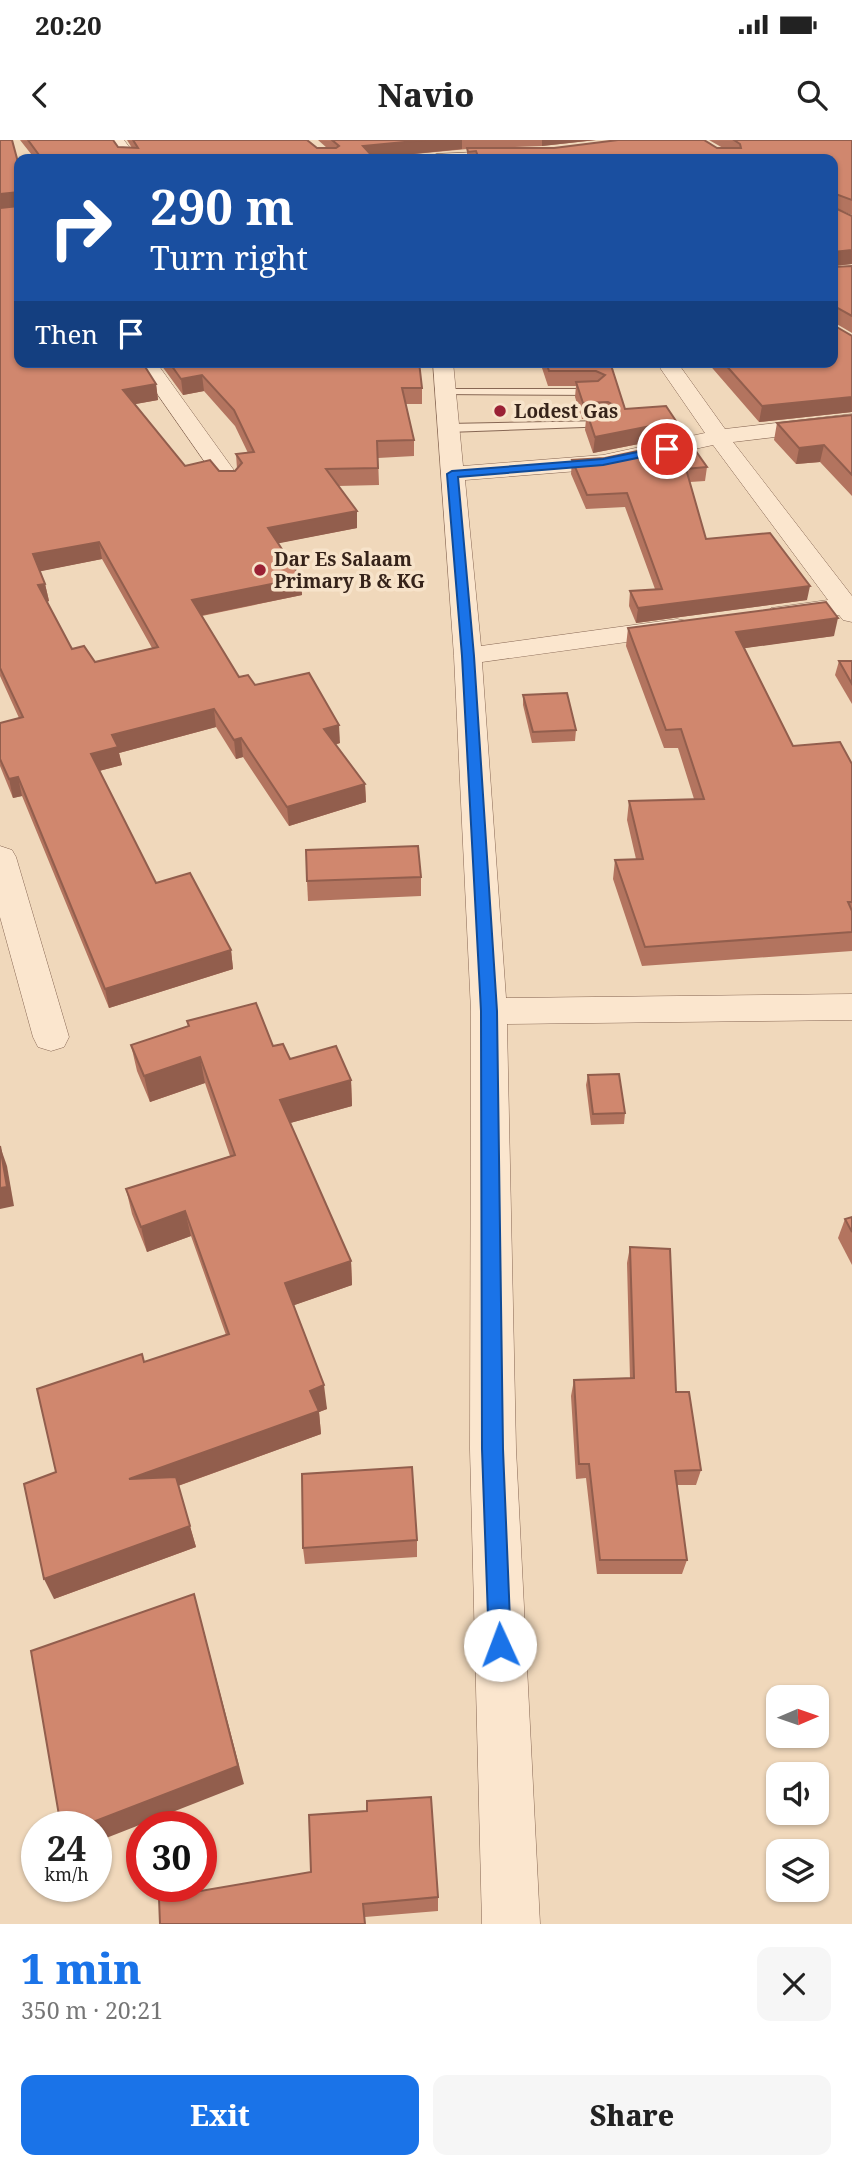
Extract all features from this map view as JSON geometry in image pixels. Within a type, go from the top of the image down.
[{"type":"street","points":[[149,368],[229,480]]},
{"type":"street","points":[[670,368],[718,437],[850,608]]},
{"type":"street","points":[[445,394],[468,656],[489,1011],[493,1449],[511,1924]]},
{"type":"street","points":[[452,474],[603,462],[718,437],[852,421]]},
{"type":"street","points":[[754,617],[850,608]]},
{"type":"street","points":[[468,656],[700,624]]},
{"type":"street","points":[[0,857],[51,1037]]},
{"type":"street","points":[[489,1011],[852,1007]]},
{"type":"lane","points":[[445,394],[595,392]]},
{"type":"lane","points":[[445,394],[607,424]]},
{"type":"building","points":[[0,140],[12,140],[16,154],[14,192],[0,194]]},
{"type":"building","points":[[28,140],[113,140],[118,147],[138,148],[133,140],[307,140],[317,148],[336,148],[339,146],[332,140],[425,140],[363,146],[370,154],[38,154]]},
{"type":"building","points":[[618,140],[704,140],[717,148],[741,148],[734,140],[852,140],[852,200],[838,195],[838,154],[477,154],[476,151],[468,152],[467,148],[554,148]]},
{"type":"building","points":[[14,206],[14,368],[146,368],[156,384],[123,390],[185,466],[210,460],[219,471],[235,471],[242,463],[236,454],[254,452],[234,410],[202,375],[181,379],[173,368],[420,368],[422,388],[402,388],[414,440],[377,441],[378,468],[326,469],[357,511],[268,528],[301,578],[192,600],[239,677],[248,675],[255,685],[309,673],[339,725],[324,729],[365,784],[287,807],[241,738],[234,740],[214,709],[112,735],[118,747],[91,754],[156,883],[190,873],[231,950],[105,989],[18,777],[9,779],[0,759],[0,723],[23,717],[0,668],[0,208]],"holes":[[[99,542],[158,647],[95,662],[84,646],[72,649],[38,585],[45,584],[33,554]]]},
{"type":"building","points":[[838,209],[852,216],[852,250],[838,252]]},
{"type":"building","points":[[852,266],[852,316],[838,308],[838,267]]},
{"type":"building","points":[[838,328],[852,336],[852,397],[762,406],[728,368],[838,368]]},
{"type":"building","points":[[548,368],[612,368],[625,409],[666,406],[676,421],[595,437],[587,413],[613,412],[617,407],[608,402],[583,403],[576,382],[598,381],[605,375],[596,371],[549,371]]},
{"type":"building","points":[[852,415],[852,475],[824,445],[799,448],[777,423]]},
{"type":"building","points":[[688,440],[707,467],[686,469],[706,539],[770,533],[810,586],[638,608],[630,591],[662,589],[627,493],[587,495],[572,460],[605,458]]},
{"type":"building","points":[[826,602],[838,618],[736,632],[793,746],[840,742],[852,764],[852,902],[848,902],[852,911],[852,932],[645,947],[615,860],[643,859],[629,801],[704,799],[681,729],[666,730],[628,628]]},
{"type":"building","points":[[839,661],[852,661],[852,684]]},
{"type":"building","points":[[567,693],[576,730],[533,732],[523,695]]},
{"type":"building","points":[[418,846],[421,877],[307,881],[306,850]]},
{"type":"building","points":[[256,1003],[273,1046],[283,1044],[290,1059],[336,1046],[351,1080],[280,1100],[351,1261],[285,1283],[324,1385],[310,1391],[319,1411],[129,1479],[176,1477],[190,1526],[44,1579],[24,1484],[56,1472],[37,1389],[142,1354],[144,1362],[229,1334],[185,1211],[141,1227],[126,1189],[235,1155],[200,1057],[144,1076],[131,1045],[189,1026],[187,1021]]},
{"type":"building","points":[[619,1074],[625,1113],[593,1114],[588,1075]]},
{"type":"building","points":[[0,1146],[7,1187],[0,1188]]},
{"type":"building","points":[[852,1217],[852,1232],[845,1219]]},
{"type":"building","points":[[630,1247],[670,1249],[676,1392],[689,1392],[701,1470],[675,1471],[687,1560],[600,1560],[589,1464],[579,1464],[574,1380],[634,1378]]},
{"type":"building","points":[[412,1467],[417,1540],[303,1548],[302,1474]]},
{"type":"building","points":[[194,1594],[238,1766],[112,1815],[112,1811],[58,1811],[31,1651]]},
{"type":"building","points":[[431,1797],[438,1897],[363,1904],[365,1924],[160,1924],[159,1902],[217,1902],[217,1888],[311,1872],[309,1815],[367,1811],[367,1801]]},
{"type":"place","name":"Lodest Gas","points":[[500,411]]},
{"type":"place","name":"Dar Es Salaam Primary B & KG","points":[[260,570]]},
{"type":"route","points":[[500,1645],[493,1449],[489,1011],[468,656],[452,474],[603,462],[667,449]]}]
